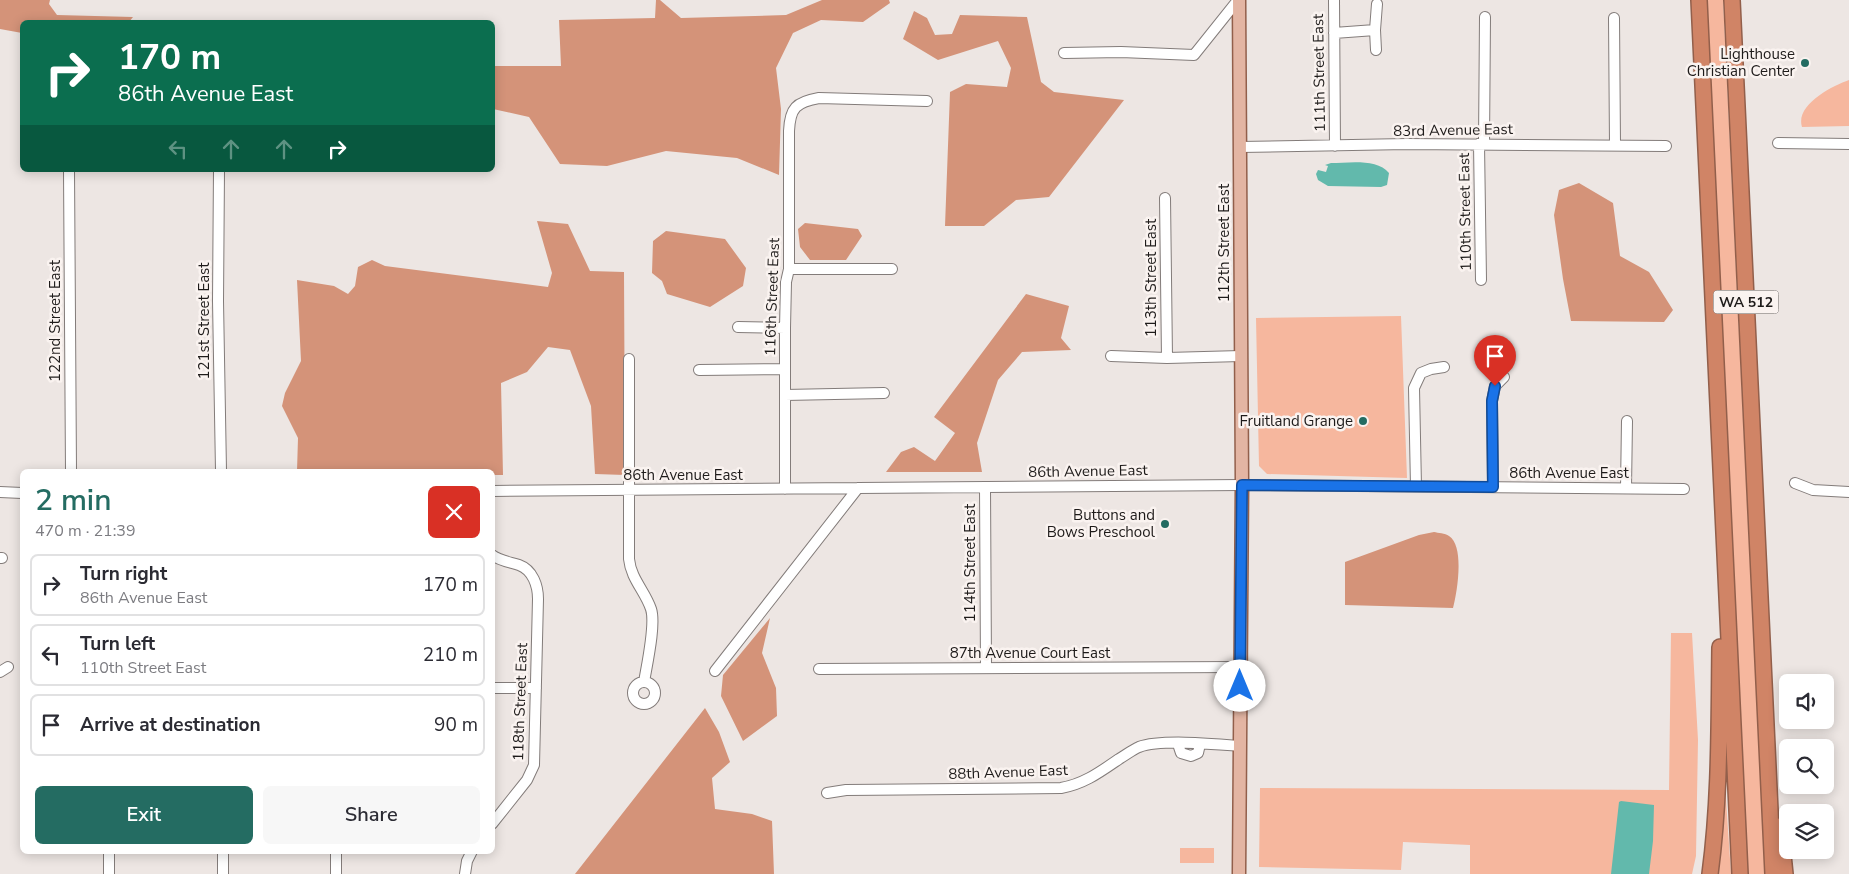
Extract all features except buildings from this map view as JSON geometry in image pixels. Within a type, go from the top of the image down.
[{"type":"highway","name":"WA 512","points":[[1699,0],[1740,874]]},
{"type":"highway","name":"WA 512","points":[[1732,0],[1773,874]]},
{"type":"highway","points":[[1710,874],[1716,823],[1719,738],[1721,471]]},
{"type":"highway","points":[[1761,604],[1785,874]]},
{"type":"main road","name":"112th Street East","points":[[1239,0],[1242,485],[1239,874]]},
{"type":"street","points":[[1064,53],[1194,55],[1239,0]]},
{"type":"street","name":"111th Street East","points":[[1334,0],[1335,146]]},
{"type":"street","points":[[1376,50],[1377,4]]},
{"type":"street","name":"110th Street East","points":[[1481,280],[1484,17]]},
{"type":"street","points":[[1614,18],[1615,145]]},
{"type":"street","points":[[1334,33],[1375,30]]},
{"type":"street","name":"116th Street East","points":[[785,489],[784,328],[786,282],[789,269],[790,120],[795,107],[803,101],[819,98],[927,101]]},
{"type":"street","points":[[1778,143],[1849,144]]},
{"type":"street","name":"83rd Avenue East","points":[[1240,147],[1482,144],[1666,146]]},
{"type":"street","name":"122nd Street East","points":[[69,172],[71,469]]},
{"type":"street","name":"121st Street East","points":[[219,172],[218,302],[221,469]]},
{"type":"street","name":"113th Street East","points":[[1166,198],[1166,358]]},
{"type":"street","points":[[789,269],[892,269]]},
{"type":"street","points":[[738,328],[784,328]]},
{"type":"street","points":[[1112,356],[1166,358],[1241,356]]},
{"type":"street","points":[[629,359],[630,566],[651,607],[653,620],[644,682]]},
{"type":"street","points":[[1416,487],[1414,388],[1421,373],[1430,369],[1444,367]]},
{"type":"street","points":[[698,370],[784,369]]},
{"type":"street","points":[[1493,487],[1492,401],[1495,386],[1504,377]]},
{"type":"street","points":[[785,395],[884,392]]},
{"type":"street","points":[[1626,488],[1627,421]]},
{"type":"street","points":[[1795,483],[1813,490],[1849,492]]},
{"type":"street","name":"86th Avenue East","points":[[495,491],[1242,485],[1684,489]]},
{"type":"street","name":"114th Street East","points":[[985,487],[986,668]]},
{"type":"street","points":[[715,671],[858,488]]},
{"type":"street","points":[[0,492],[20,493]]},
{"type":"street","name":"118th Street East","points":[[495,557],[523,567],[538,588],[535,759],[527,780],[495,820]]},
{"type":"street","name":"87th Avenue Court East","points":[[819,669],[1240,666]]},
{"type":"street","points":[[495,688],[536,688]]},
{"type":"street","name":"88th Avenue East","points":[[826,793],[846,790],[1061,788],[1073,786],[1092,778],[1138,748],[1153,744],[1240,746]]},
{"type":"street","points":[[109,854],[109,874]]},
{"type":"street","points":[[223,854],[223,874]]},
{"type":"street","points":[[336,854],[336,874]]},
{"type":"street","points":[[465,874],[466,861],[470,854]]},
{"type":"shaded area","points":[[0,0],[50,0],[49,4],[57,15],[133,17],[131,20],[20,20],[20,33],[0,29]]},
{"type":"shaded area","points":[[656,0],[660,0],[681,18],[786,15],[822,0],[889,0],[890,3],[863,22],[821,20],[793,33],[776,68],[781,109],[779,175],[737,158],[666,151],[607,166],[560,164],[529,117],[495,109],[495,66],[561,66],[559,20],[655,18]]},
{"type":"shaded area","points":[[1706,0],[1723,0],[1765,874],[1748,874]]},
{"type":"shaded area","points":[[914,11],[927,18],[935,35],[952,34],[960,15],[1027,17],[1041,82],[1054,92],[1124,100],[1049,197],[1016,200],[984,226],[945,226],[950,92],[966,84],[1007,87],[1011,68],[998,41],[938,60],[903,39]]},
{"type":"shaded area","points":[[1849,80],[1849,126],[1802,127],[1801,119],[1809,104],[1825,92]]},
{"type":"shaded area","points":[[1579,183],[1613,203],[1620,256],[1649,272],[1673,310],[1664,322],[1571,321],[1554,215],[1559,190]]},
{"type":"shaded area","points":[[537,221],[568,224],[590,271],[624,272],[625,475],[595,474],[591,406],[570,350],[548,347],[527,372],[501,383],[503,475],[495,475],[495,469],[297,469],[298,438],[282,406],[285,393],[301,361],[297,280],[334,286],[348,294],[355,286],[358,267],[372,260],[385,266],[548,287],[552,273]]},
{"type":"shaded area","points":[[805,223],[858,229],[862,236],[846,260],[810,260],[800,247],[798,229]]},
{"type":"shaded area","points":[[666,231],[725,239],[746,268],[743,286],[710,307],[667,294],[662,281],[652,273],[653,241]]},
{"type":"shaded area","points":[[1026,294],[1069,306],[1061,338],[1071,350],[1022,352],[998,380],[977,443],[982,472],[886,472],[901,452],[914,447],[935,461],[955,433],[934,417]]},
{"type":"shaded area","points":[[1401,316],[1407,478],[1267,474],[1259,466],[1256,318]]},
{"type":"shaded area","points":[[1434,532],[1449,536],[1454,541],[1457,549],[1458,570],[1453,608],[1345,605],[1345,562],[1419,535]]},
{"type":"shaded area","points":[[770,618],[762,653],[776,688],[777,716],[743,741],[721,696],[723,675]]},
{"type":"shaded area","points":[[1671,633],[1692,633],[1698,740],[1696,856],[1692,874],[1470,874],[1470,845],[1403,842],[1401,870],[1259,867],[1260,788],[1669,790]]},
{"type":"shaded area","points":[[705,708],[719,732],[730,762],[712,778],[715,809],[752,814],[772,821],[774,874],[575,874]]},
{"type":"shaded area","points":[[1725,785],[1731,874],[1715,874]]},
{"type":"shaded area","points":[[1180,848],[1214,848],[1214,863],[1180,863]]},
{"type":"water","points":[[1362,162],[1377,165],[1389,173],[1387,185],[1381,187],[1328,186],[1318,180],[1316,174],[1318,170],[1326,172],[1328,166],[1325,165],[1331,163]]},
{"type":"water","points":[[1619,802],[1654,805],[1653,841],[1649,874],[1611,874]]},
{"type":"place","name":"Lighthouse Christian Center","points":[[1805,63]]},
{"type":"place","name":"Fruitland Grange","points":[[1363,421]]},
{"type":"place","name":"Buttons and Bows Preschool","points":[[1165,524]]},
{"type":"route","points":[[1240,686],[1242,485],[1493,487],[1492,401],[1495,386]]}]
